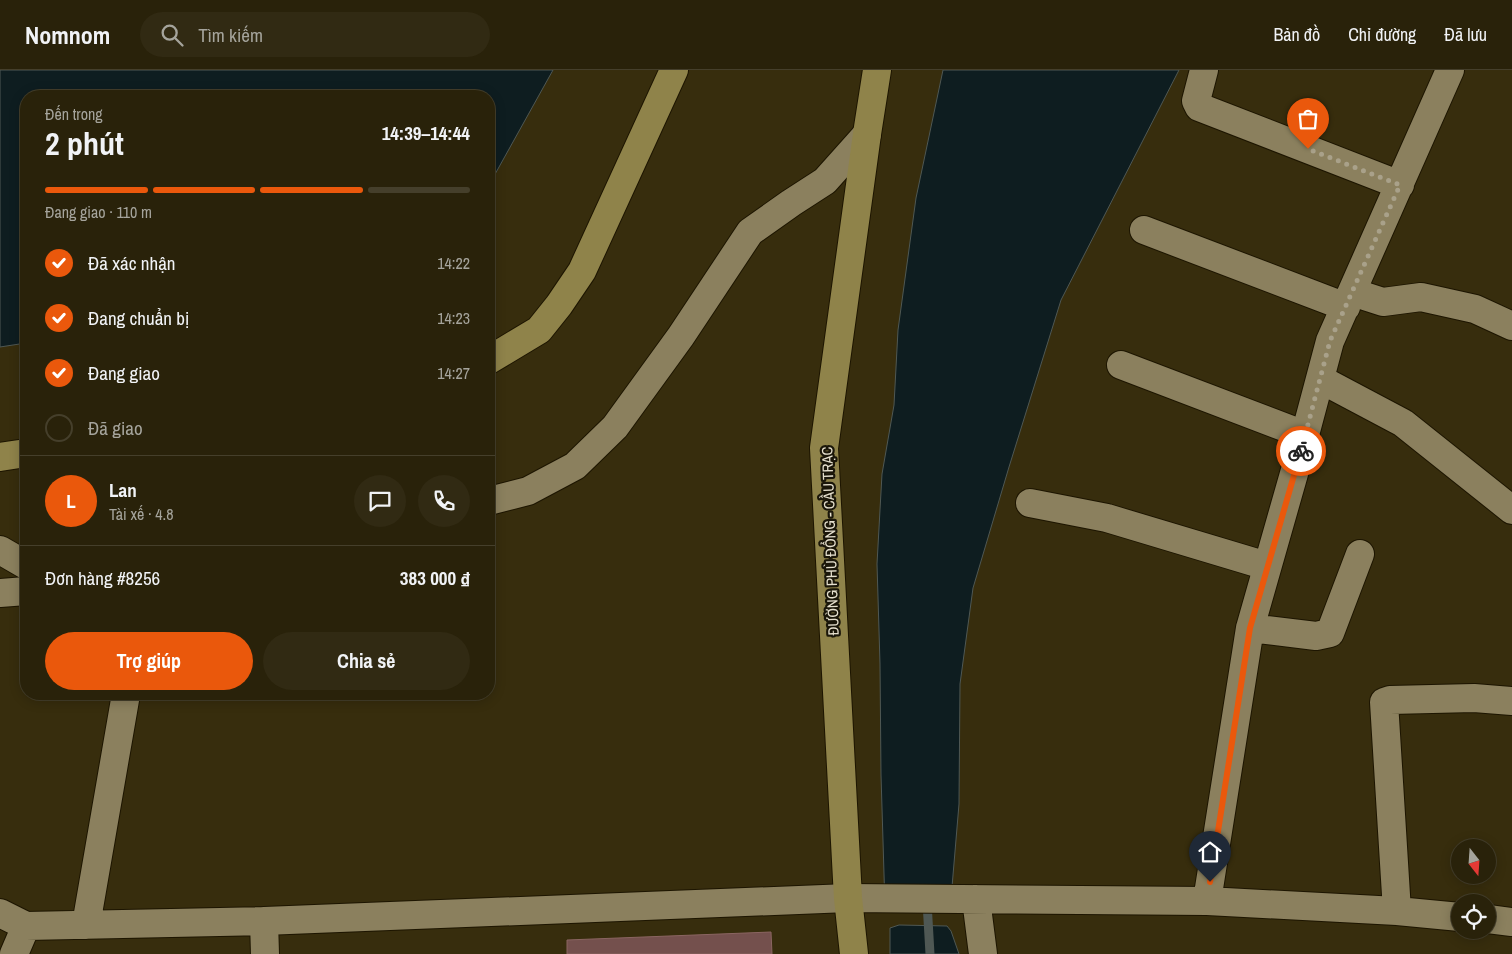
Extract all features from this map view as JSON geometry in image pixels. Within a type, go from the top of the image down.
[{"type":"main road","points":[[495,356],[539,330],[560,305],[582,271],[674,70]]},
{"type":"main road","name":"ĐƯỜNG PHÙ ĐỔNG - CẦU TRẠC","points":[[854,954],[848,898],[824,448],[867,134],[878,70]]},
{"type":"main road","points":[[0,457],[20,454]]},
{"type":"street","points":[[1204,70],[1196,101],[1199,107],[1400,185]]},
{"type":"street","points":[[1207,901],[1250,628],[1330,341],[1450,70]]},
{"type":"street","points":[[495,499],[528,491],[575,466],[582,460],[615,427],[681,336],[750,232],[791,202],[825,181],[867,134]]},
{"type":"street","points":[[1144,230],[1349,299],[1383,302],[1422,297],[1475,309],[1512,326]]},
{"type":"street","points":[[1121,365],[1305,435]]},
{"type":"street","points":[[1320,379],[1403,423],[1512,510]]},
{"type":"street","points":[[1030,503],[1107,518],[1267,566]]},
{"type":"street","points":[[0,550],[20,562]]},
{"type":"street","points":[[1250,628],[1316,636],[1330,633],[1360,554]]},
{"type":"street","points":[[0,593],[20,591]]},
{"type":"street","points":[[1397,910],[1384,702],[1390,700],[1474,698],[1512,700]]},
{"type":"street","points":[[86,925],[125,700]]},
{"type":"street","points":[[0,913],[26,926],[86,925],[264,921],[848,898],[1207,901],[1397,910],[1451,916]]},
{"type":"street","points":[[976,899],[983,954]]},
{"type":"street","points":[[1496,920],[1512,922]]},
{"type":"street","points":[[264,921],[264,954]]},
{"type":"street","points":[[14,954],[26,926]]},
{"type":"shaded area","points":[[0,70],[553,70],[495,174],[495,90],[20,90],[20,344],[0,347]]},
{"type":"shaded area","points":[[943,70],[1179,70],[1061,300],[973,588],[960,684],[959,804],[952,887],[885,907],[877,564],[882,474],[894,405],[898,330],[916,198]]},
{"type":"shaded area","points":[[899,925],[947,926],[951,931],[959,954],[890,954],[890,928]]},
{"type":"building","points":[[771,932],[772,954],[567,954],[567,940]]},
{"type":"waterway","points":[[927,902],[930,954]]},
{"type":"way so far","points":[[1301,451],[1330,341],[1400,185],[1308,149]]},
{"type":"route","points":[[1210,882],[1250,628],[1301,451]]}]
